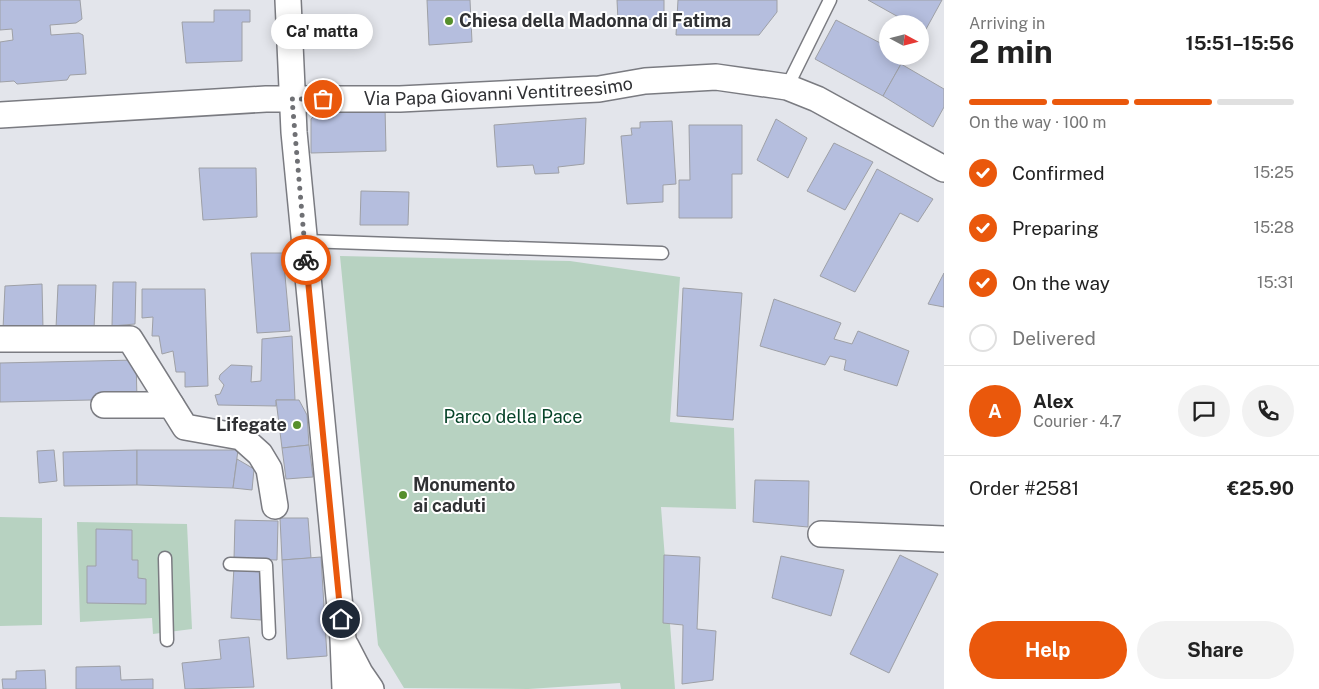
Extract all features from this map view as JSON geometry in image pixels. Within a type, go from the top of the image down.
[{"type":"street","points":[[288,0],[292,99],[343,639],[345,689]]},
{"type":"street","name":"Via Papa Giovanni Ventitreesimo","points":[[0,115],[292,99],[400,99],[600,89],[646,81],[694,78],[737,79],[786,87],[817,99],[944,169]]},
{"type":"street","points":[[0,339],[130,339],[185,427],[241,437],[260,454],[269,469],[275,506]]},
{"type":"street","points":[[104,405],[171,405]]},
{"type":"street","points":[[821,534],[944,539]]},
{"type":"street","points":[[343,639],[360,673],[371,689]]},
{"type":"lane","points":[[786,87],[830,0]]},
{"type":"lane","points":[[305,241],[662,253]]},
{"type":"lane","points":[[165,558],[167,640]]},
{"type":"lane","points":[[230,564],[266,565],[269,633]]},
{"type":"green space","name":"Parco della Pace","points":[[340,256],[570,261],[680,277],[670,422],[734,428],[736,509],[661,507],[675,689],[621,689],[620,683],[528,689],[404,688],[378,645]]},
{"type":"green space","points":[[0,517],[42,518],[42,625],[0,626]]},
{"type":"green space","points":[[77,522],[187,524],[192,629],[153,634],[152,618],[80,622]]},
{"type":"building","points":[[0,0],[80,0],[82,19],[76,23],[50,25],[51,35],[79,33],[83,35],[86,74],[70,75],[67,80],[17,84],[14,81],[0,82],[0,42],[13,40],[12,29],[0,30]]},
{"type":"building","name":"Chiesa della Madonna di Fatima","points":[[427,0],[470,0],[472,42],[429,45]]},
{"type":"building","points":[[617,0],[664,0],[664,19],[618,21]]},
{"type":"building","points":[[678,0],[777,0],[777,12],[759,35],[676,35]]},
{"type":"building","points":[[868,0],[942,0],[929,24],[929,15],[895,15]]},
{"type":"building","points":[[214,10],[250,10],[250,22],[242,22],[242,61],[186,63],[182,22],[214,22]]},
{"type":"building","points":[[836,20],[879,42],[879,65],[900,65],[883,96],[815,59]]},
{"type":"building","points":[[900,65],[903,65],[944,89],[944,107],[933,127],[883,96]]},
{"type":"building","points":[[385,107],[386,151],[311,153],[311,119],[321,109]]},
{"type":"building","points":[[586,118],[584,164],[558,167],[559,173],[535,174],[533,165],[497,167],[494,125]]},
{"type":"building","points":[[776,119],[807,138],[788,178],[757,160]]},
{"type":"building","points":[[672,121],[676,184],[663,185],[663,202],[627,204],[621,136],[632,135],[631,128],[640,128],[640,122]]},
{"type":"building","points":[[689,125],[742,125],[742,174],[732,174],[732,218],[679,218],[679,180],[690,180]]},
{"type":"building","points":[[834,143],[873,162],[845,210],[807,191]]},
{"type":"building","points":[[199,168],[256,168],[257,217],[203,220]]},
{"type":"building","points":[[877,169],[933,199],[918,222],[900,213],[855,292],[820,276]]},
{"type":"building","points":[[361,191],[409,192],[408,225],[360,225]]},
{"type":"building","points":[[251,253],[283,253],[290,331],[257,333]]},
{"type":"building","points":[[944,273],[944,307],[928,304]]},
{"type":"building","points":[[113,282],[136,282],[135,324],[112,326]]},
{"type":"building","points":[[42,284],[43,329],[3,329],[5,286]]},
{"type":"building","points":[[58,285],[96,285],[94,329],[56,328]]},
{"type":"building","points":[[683,288],[742,293],[733,420],[677,416]]},
{"type":"building","points":[[142,289],[205,289],[208,386],[185,387],[185,372],[176,372],[173,351],[162,354],[159,336],[152,336],[153,317],[142,318]]},
{"type":"building","points":[[774,299],[841,323],[834,339],[852,344],[858,331],[909,351],[897,386],[844,370],[846,360],[830,356],[825,365],[760,346]]},
{"type":"building","points":[[292,336],[295,400],[276,400],[276,406],[218,405],[215,395],[220,394],[224,385],[219,379],[220,375],[231,365],[252,366],[251,382],[261,381],[262,339]]},
{"type":"building","points":[[136,360],[137,399],[0,402],[0,363]]},
{"type":"building","points":[[276,400],[299,400],[307,415],[309,445],[282,448]]},
{"type":"building","points":[[309,445],[313,477],[286,479],[282,448]]},
{"type":"building","points":[[54,450],[57,481],[39,483],[37,451]]},
{"type":"building","points":[[137,450],[137,485],[64,486],[63,452]]},
{"type":"building","points":[[137,450],[238,450],[233,488],[137,485]]},
{"type":"building","points":[[237,459],[254,469],[252,490],[233,488]]},
{"type":"building","points":[[755,480],[809,481],[808,527],[753,522]]},
{"type":"building","points":[[280,518],[308,518],[311,558],[282,560]]},
{"type":"building","points":[[235,520],[278,521],[277,560],[234,559]]},
{"type":"building","points":[[96,529],[132,530],[132,560],[138,560],[138,578],[146,579],[146,604],[87,603],[87,566],[96,566]]},
{"type":"building","points":[[664,555],[700,557],[697,629],[716,631],[713,680],[682,684],[683,625],[663,623]]},
{"type":"building","points":[[900,555],[938,574],[889,673],[850,654]]},
{"type":"building","points":[[781,556],[844,570],[831,616],[772,598]]},
{"type":"building","points":[[321,557],[327,656],[287,659],[282,560]]},
{"type":"building","points":[[234,567],[260,568],[261,620],[231,618]]},
{"type":"building","points":[[249,637],[254,687],[185,689],[182,663],[221,659],[219,640]]},
{"type":"building","points":[[120,666],[121,680],[153,679],[153,689],[76,689],[76,667]]},
{"type":"building","points":[[45,670],[46,689],[3,689],[2,679],[16,679],[16,671]]},
{"type":"way so far","points":[[306,260],[292,99],[323,99]]},
{"type":"place","name":"Chiesa della Madonna di Fatima","points":[[449,21]]},
{"type":"place","name":"Ca' matta","points":[[323,99]]},
{"type":"place","name":"Lifegate","points":[[297,425]]},
{"type":"place","name":"Monumento ai caduti","points":[[403,495]]},
{"type":"route","points":[[306,260],[341,619]]}]
